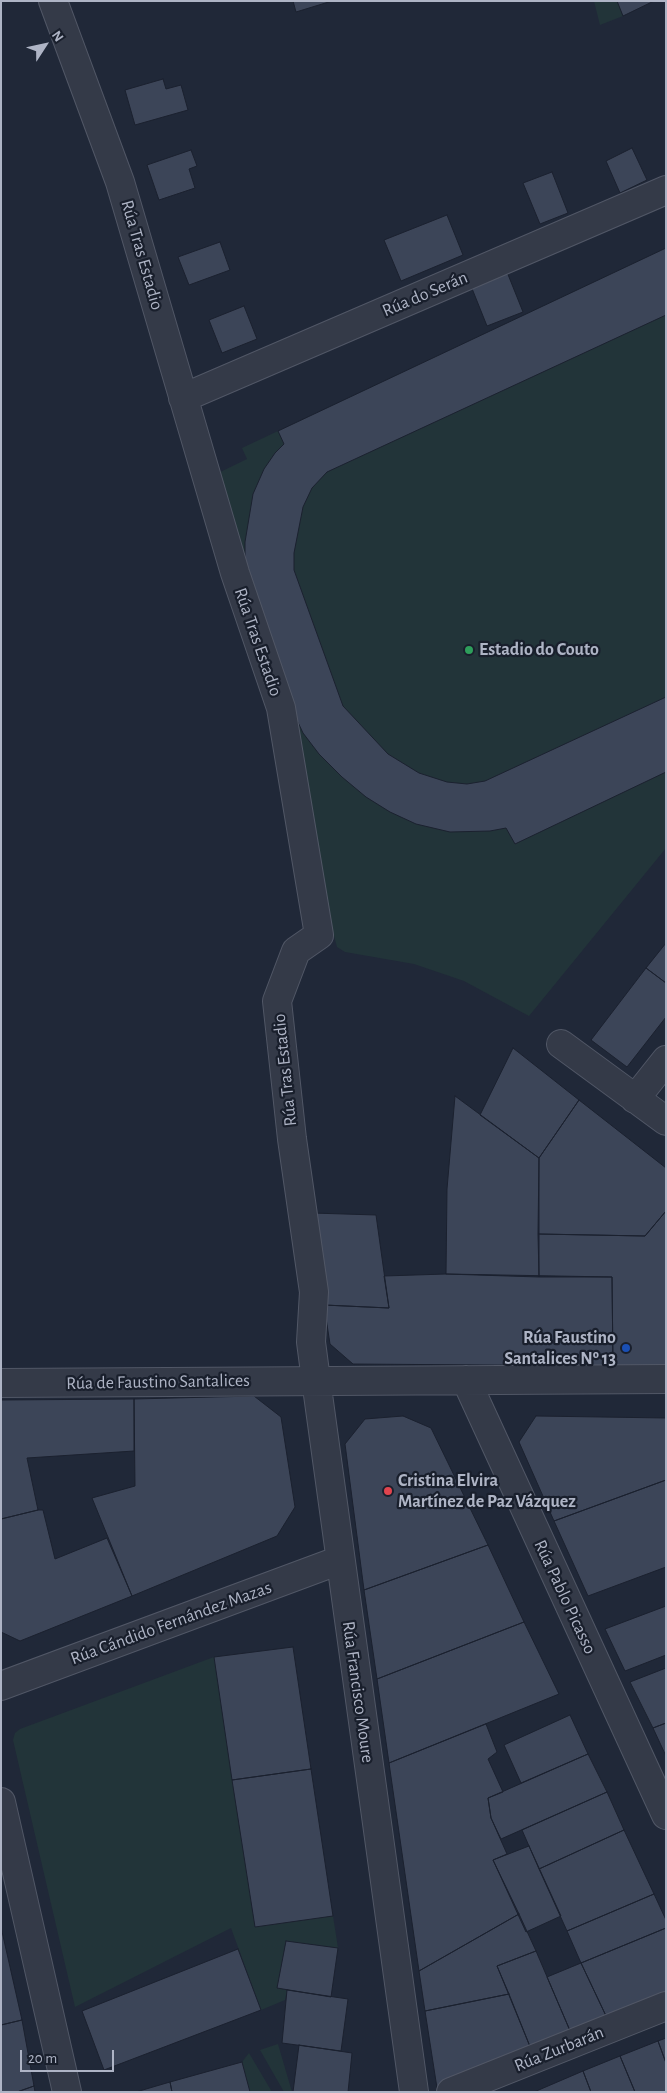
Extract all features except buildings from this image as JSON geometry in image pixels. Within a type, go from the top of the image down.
[{"type":"street","name":"Rúa Tras Estadio","points":[[53,1],[120,182],[234,573],[281,708],[319,934],[296,951],[277,1001],[292,1139],[314,1292]]},
{"type":"street","name":"Rúa do Serán","points":[[183,398],[666,190]]},
{"type":"street","points":[[561,1044],[666,1121]]},
{"type":"street","points":[[635,1099],[666,1060]]},
{"type":"street","name":"Rúa Francisco Moure","points":[[314,1292],[311,1342],[414,2092]]},
{"type":"street","name":"Rúa de Faustino Santalices","points":[[1,1383],[666,1379]]},
{"type":"street","name":"Rúa Pablo Picasso","points":[[466,1380],[666,1815]]},
{"type":"street","name":"Rúa Cándido Fernández Mazas","points":[[1,1686],[340,1560]]},
{"type":"street","points":[[1,1802],[67,2092]]},
{"type":"street","name":"Rúa Zurbarán","points":[[451,2092],[666,2006]]},
{"type":"shaded area","points":[[594,1],[617,1],[623,16],[600,25]]},
{"type":"shaded area","name":"Estadio do Couto","points":[[666,248],[666,848],[529,1016],[464,981],[414,964],[345,952],[337,947],[212,476],[247,459],[242,448]]},
{"type":"shaded area","points":[[214,1657],[255,1926],[333,1916],[338,1948],[286,1941],[277,1988],[287,1990],[285,2000],[261,2010],[231,1928],[75,2007],[13,1740],[15,1733],[20,1729]]},
{"type":"shaded area","points":[[278,2044],[292,2092],[284,2092],[260,2050]]},
{"type":"shaded area","points":[[249,2053],[272,2092],[250,2092],[242,2062]]},
{"type":"place","name":"Estadio do Couto","points":[[469,650]]},
{"type":"place","name":"Rúa Faustino Santalices Nº 13","points":[[626,1348]]},
{"type":"place","name":"Cristina Elvira Martínez de Paz Vázquez","points":[[388,1491]]}]
